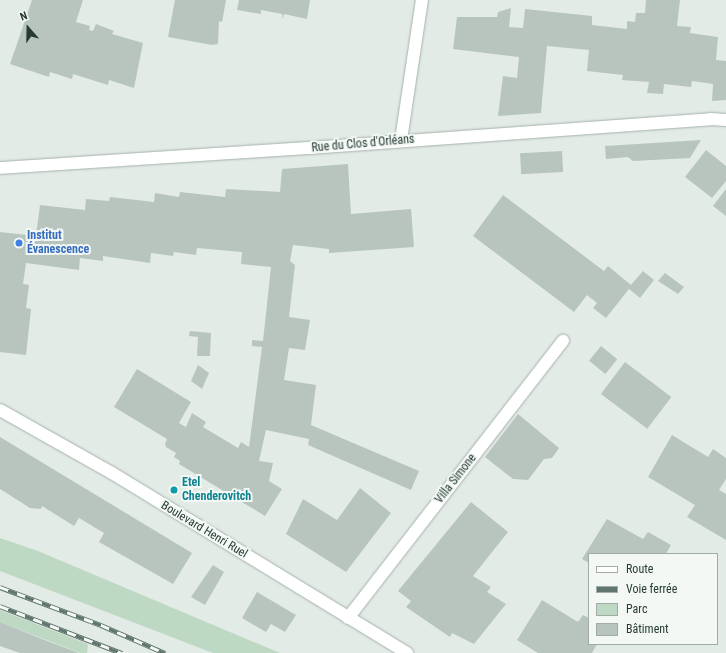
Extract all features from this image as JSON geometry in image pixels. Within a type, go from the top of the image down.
[{"type":"street","points":[[401,140],[422,0]]},
{"type":"street","name":"Rue du Clos d'Orléans","points":[[0,168],[712,119],[726,120]]},
{"type":"street","name":"Villa Simone","points":[[348,618],[563,341]]},
{"type":"street","name":"Boulevard Henri Ruel","points":[[0,410],[112,473],[407,653]]},
{"type":"green space","points":[[0,538],[38,551],[280,653],[213,653],[0,571]]},
{"type":"green space","points":[[0,610],[88,644],[87,653],[80,653],[0,622]]},
{"type":"building","points":[[32,0],[83,0],[76,22],[90,26],[89,30],[93,31],[96,24],[114,31],[112,34],[143,43],[134,88],[109,80],[108,85],[73,74],[72,79],[50,72],[49,77],[10,64]]},
{"type":"building","points":[[175,0],[226,0],[222,22],[219,21],[218,44],[212,45],[168,37]]},
{"type":"building","points":[[239,0],[310,0],[307,19],[284,14],[283,19],[282,14],[261,10],[261,14],[237,10]]},
{"type":"building","points":[[646,0],[680,0],[677,26],[691,27],[690,33],[718,37],[716,60],[726,61],[726,100],[712,101],[713,84],[692,81],[691,87],[664,84],[663,94],[647,93],[649,82],[622,80],[623,75],[587,71],[589,50],[547,46],[541,113],[498,116],[503,76],[517,78],[519,57],[453,49],[457,17],[497,17],[498,12],[511,8],[509,27],[523,28],[525,9],[592,16],[592,25],[627,29],[627,21],[635,22],[636,13],[645,13]]},
{"type":"building","points":[[701,140],[690,158],[633,161],[628,157],[606,159],[605,146]]},
{"type":"building","points":[[706,150],[726,166],[726,181],[712,198],[685,177]]},
{"type":"building","points":[[562,151],[563,172],[521,174],[520,153]]},
{"type":"building","points":[[348,164],[351,214],[411,209],[414,247],[329,253],[329,249],[293,245],[290,261],[295,265],[289,317],[310,320],[305,350],[289,348],[284,380],[316,385],[311,425],[419,471],[411,490],[308,445],[309,439],[266,430],[259,461],[273,463],[269,481],[282,489],[265,516],[179,464],[180,461],[174,457],[176,453],[166,447],[165,444],[167,439],[114,407],[137,369],[191,402],[179,423],[186,427],[192,413],[206,422],[203,427],[238,448],[241,442],[249,447],[262,347],[252,346],[252,340],[263,341],[271,267],[241,264],[242,252],[197,248],[196,255],[174,252],[173,256],[151,253],[150,263],[103,256],[103,261],[80,258],[79,270],[26,263],[23,284],[29,285],[26,308],[31,309],[26,355],[0,352],[0,232],[36,236],[40,205],[85,210],[86,199],[109,201],[110,197],[154,202],[155,193],[179,197],[180,192],[225,197],[226,189],[280,192],[282,169]]},
{"type":"building","points":[[726,189],[726,216],[713,206]]},
{"type":"building","points":[[503,195],[604,271],[608,266],[631,285],[643,271],[654,280],[640,298],[629,289],[606,318],[593,308],[597,303],[587,295],[574,312],[473,236]]},
{"type":"building","points":[[665,273],[684,287],[678,294],[658,281]]},
{"type":"building","points":[[190,331],[211,333],[210,356],[197,356],[198,337],[189,336]]},
{"type":"building","points":[[601,346],[617,359],[605,374],[589,361]]},
{"type":"building","points":[[625,362],[671,397],[647,429],[601,394]]},
{"type":"building","points":[[198,365],[209,373],[202,389],[191,381]]},
{"type":"building","points":[[518,414],[559,448],[552,458],[544,459],[528,480],[513,479],[485,457]]},
{"type":"building","points":[[672,435],[708,457],[713,449],[726,458],[726,479],[719,490],[726,494],[726,540],[687,517],[695,505],[648,477]]},
{"type":"building","points":[[0,437],[192,553],[173,584],[99,542],[104,533],[79,518],[74,526],[42,506],[41,509],[30,508],[0,489]]},
{"type":"building","points":[[360,488],[391,513],[346,572],[286,534],[303,499],[337,520]]},
{"type":"building","points":[[471,502],[508,532],[473,576],[491,587],[487,592],[506,604],[474,644],[452,633],[450,637],[406,607],[411,601],[398,591]]},
{"type":"building","points":[[607,519],[643,539],[648,532],[671,545],[667,553],[588,553],[588,562],[582,559]]},
{"type":"building","points":[[213,565],[224,572],[205,605],[191,597]]},
{"type":"building","points":[[257,592],[296,615],[285,632],[271,624],[266,632],[242,618]]},
{"type":"building","points":[[542,600],[578,622],[583,615],[588,618],[588,645],[596,645],[592,653],[538,653],[517,640]]},
{"type":"building","points":[[0,622],[79,653],[20,653],[0,646]]},
{"type":"railway","points":[[0,587],[101,625],[165,653]]},
{"type":"railway","points":[[0,606],[122,653]]},
{"type":"place","name":"Institut Évanescence","points":[[19,243]]},
{"type":"place","name":"Etel Chenderovitch","points":[[174,490]]}]
